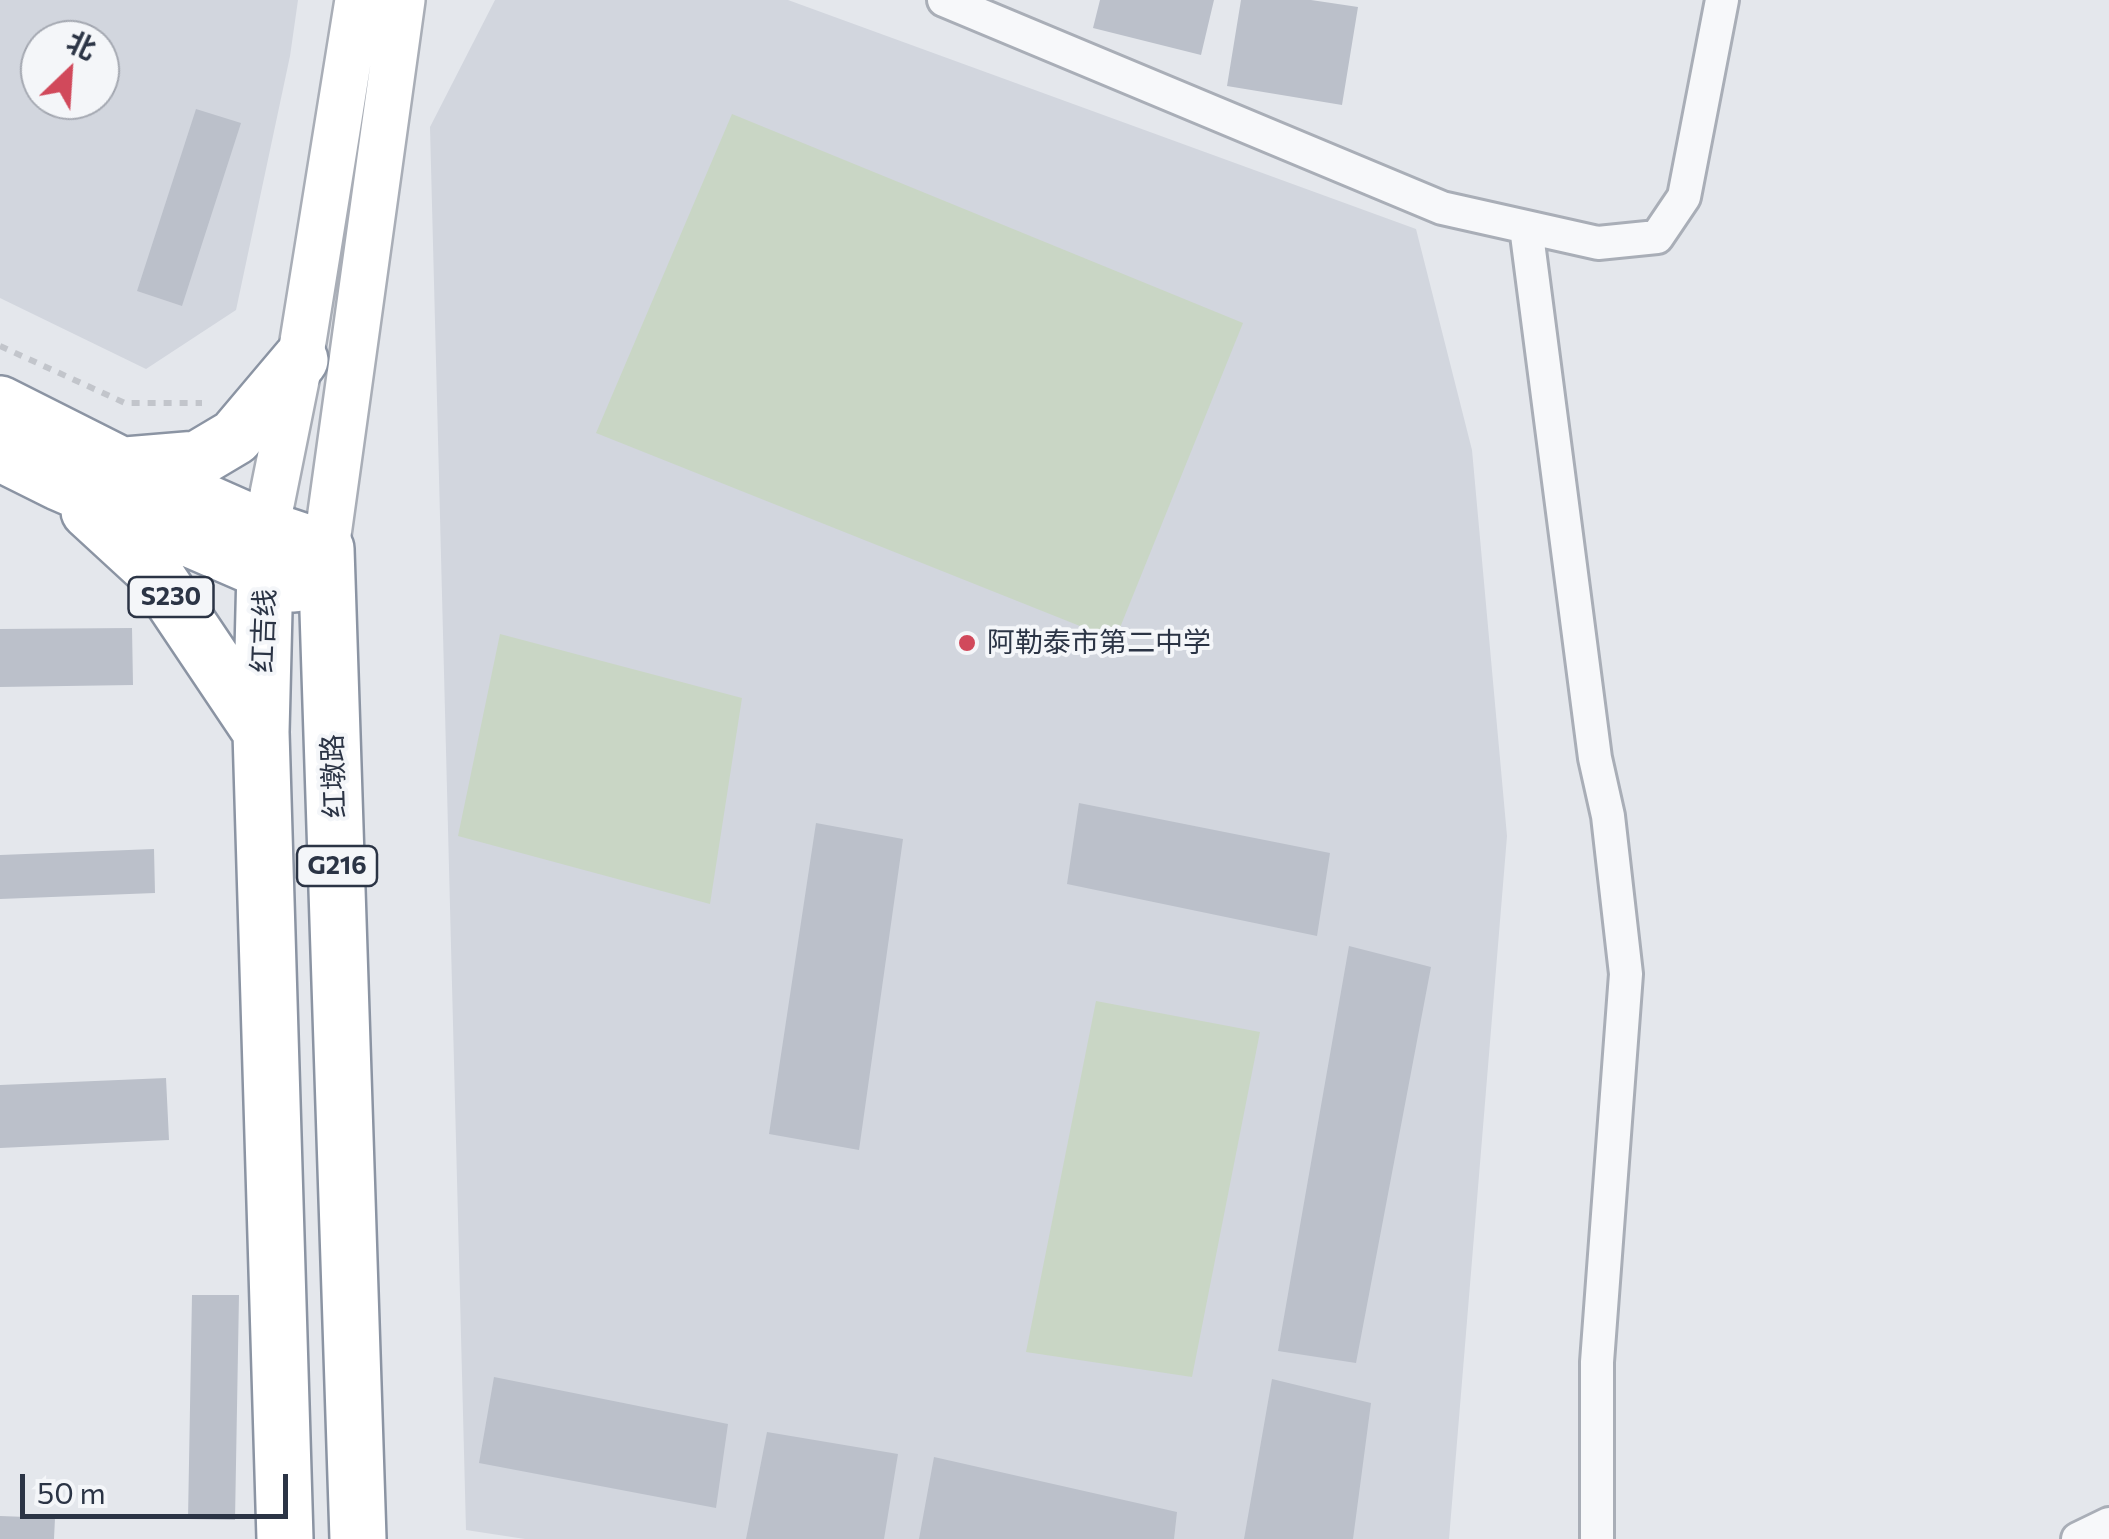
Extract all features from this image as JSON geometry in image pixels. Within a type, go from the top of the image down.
[{"type":"highway","points":[[121,465],[198,460],[234,437],[300,360]]},
{"type":"highway","points":[[0,404],[121,465],[266,550]]},
{"type":"highway","points":[[0,453],[58,482],[266,550],[327,575]]},
{"type":"highway","name":"S230","points":[[58,482],[151,568],[261,732]]},
{"type":"highway","name":"红吉线","points":[[261,732],[266,550]]},
{"type":"highway","name":"红墩路","points":[[327,575],[358,1539]]},
{"type":"highway","name":"G216","points":[[261,732],[285,1539]]},
{"type":"main road","points":[[266,550],[358,0]]},
{"type":"main road","points":[[327,575],[402,0]]},
{"type":"street","points":[[944,0],[1442,208],[1598,244],[1657,237],[1684,198],[1722,0]]},
{"type":"street","points":[[1526,227],[1594,758],[1608,816],[1626,974],[1596,1362],[1598,1539]]},
{"type":"street","points":[[2078,1539],[2109,1524]]},
{"type":"path","points":[[0,346],[125,403],[216,404]]},
{"type":"shaded area","points":[[0,0],[298,0],[290,56],[236,310],[146,369],[0,298]]},
{"type":"shaded area","name":"阿勒泰市第二中学","points":[[495,0],[788,0],[1416,229],[1472,450],[1507,836],[1449,1539],[525,1539],[466,1530],[430,127]]},
{"type":"green space","points":[[732,114],[1243,323],[1115,640],[596,433]]},
{"type":"green space","points":[[500,634],[742,698],[710,904],[458,836]]},
{"type":"green space","points":[[1096,1001],[1260,1032],[1192,1377],[1026,1352]]},
{"type":"building","points":[[1100,0],[1214,0],[1201,55],[1093,28]]},
{"type":"building","points":[[1241,0],[1311,0],[1358,7],[1342,105],[1227,86]]},
{"type":"building","points":[[196,109],[241,123],[182,306],[137,291]]},
{"type":"building","points":[[132,628],[133,685],[0,687],[0,629]]},
{"type":"building","points":[[1079,803],[1330,853],[1317,936],[1067,884]]},
{"type":"building","points":[[816,823],[903,839],[859,1150],[769,1134]]},
{"type":"building","points":[[154,849],[155,893],[0,899],[0,855]]},
{"type":"building","points":[[1349,946],[1431,967],[1356,1363],[1278,1351]]},
{"type":"building","points":[[166,1078],[169,1140],[0,1148],[0,1085]]},
{"type":"building","points":[[192,1295],[239,1295],[235,1520],[188,1519]]},
{"type":"building","points":[[494,1377],[728,1424],[716,1508],[479,1463]]},
{"type":"building","points":[[1272,1379],[1371,1403],[1353,1539],[1244,1539]]},
{"type":"building","points":[[767,1432],[898,1454],[884,1539],[746,1539]]},
{"type":"building","points":[[934,1457],[1177,1512],[1174,1539],[919,1539]]},
{"type":"building","points":[[0,1516],[55,1518],[54,1539],[0,1539]]},
{"type":"place","name":"阿勒泰市第二中学","points":[[967,643]]}]
